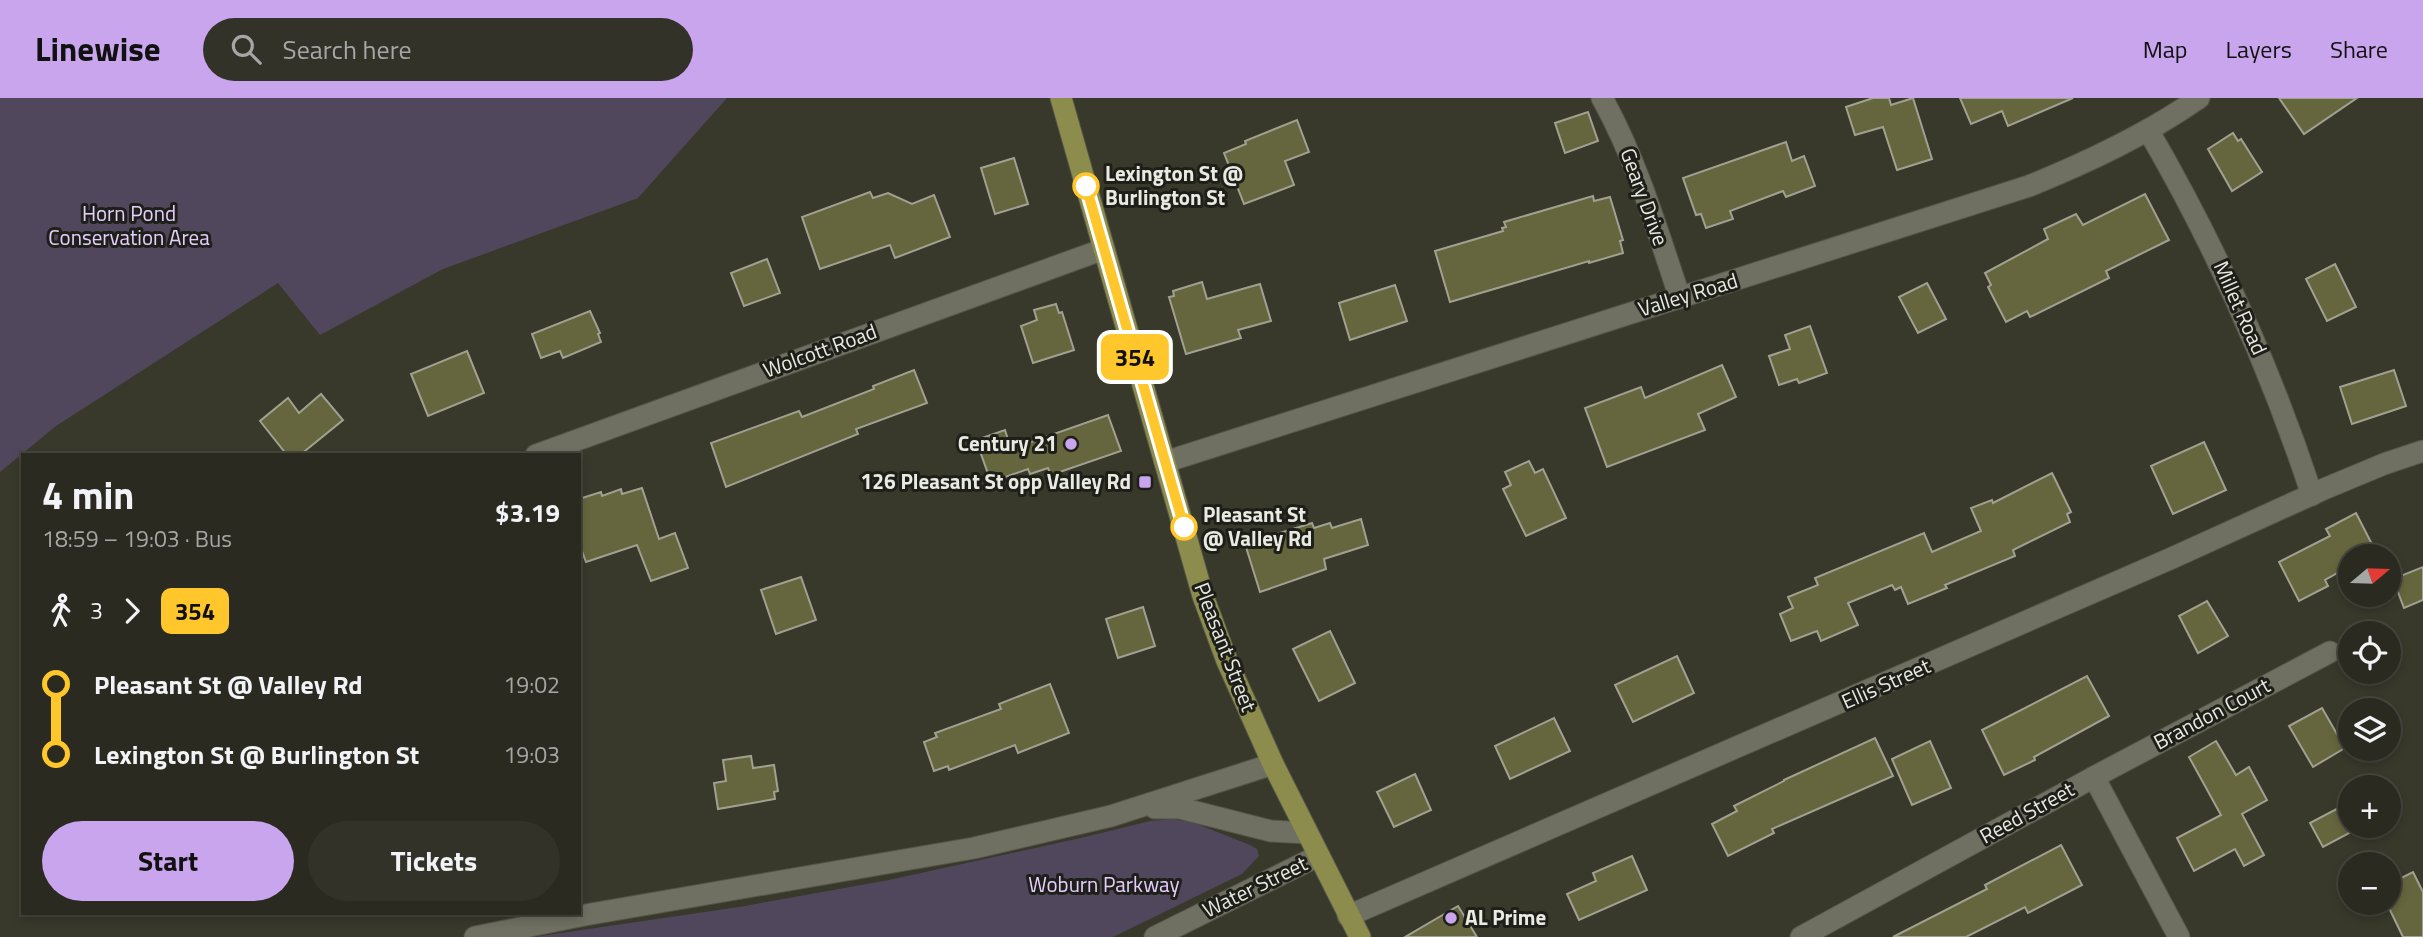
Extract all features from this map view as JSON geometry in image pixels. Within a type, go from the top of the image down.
[{"type":"main road","name":"Pleasant Street","points":[[1061,98],[1203,596],[1221,646],[1273,764],[1360,937]]},
{"type":"street","name":"Geary Drive","points":[[1602,98],[1633,161],[1680,298]]},
{"type":"street","name":"Valley Road","points":[[1165,463],[2029,186],[2073,168],[2148,130],[2199,98]]},
{"type":"street","name":"Millet Road","points":[[2148,130],[2232,287],[2290,428],[2312,495]]},
{"type":"street","name":"Wolcott Road","points":[[542,453],[1104,249]]},
{"type":"street","name":"Ellis Street","points":[[1348,916],[1720,756],[2312,495],[2384,464],[2423,451]]},
{"type":"street","name":"Brandon Court","points":[[2094,776],[2330,652]]},
{"type":"street","points":[[475,937],[585,915],[974,848],[1129,810],[1273,764]]},
{"type":"street","name":"Reed Street","points":[[1801,937],[2094,776],[2179,937]]},
{"type":"street","points":[[1129,810],[1180,808],[1271,831],[1307,833]]},
{"type":"street","name":"Water Street","points":[[1155,937],[1318,856]]},
{"type":"green space","name":"Horn Pond Conservation Area","points":[[0,98],[727,98],[638,198],[443,269],[320,335],[278,283],[56,426],[0,472]]},
{"type":"green space","name":"Woburn Parkway","points":[[1172,819],[1192,822],[1250,845],[1257,849],[1259,856],[1242,874],[1113,937],[534,937],[739,907],[889,880],[1150,821]]},
{"type":"building","points":[[1873,98],[1889,98],[1891,105],[1913,98],[1932,159],[1897,170],[1883,127],[1855,135],[1846,107]]},
{"type":"building","points":[[1960,98],[2073,98],[2008,126],[2002,111],[1971,124]]},
{"type":"building","points":[[2279,98],[2357,98],[2304,134]]},
{"type":"building","points":[[1588,112],[1598,141],[1565,153],[1555,123]]},
{"type":"building","points":[[1297,120],[1309,152],[1285,161],[1294,185],[1244,204],[1224,153],[1246,144],[1245,141]]},
{"type":"building","points":[[2233,133],[2238,141],[2241,139],[2262,172],[2232,191],[2208,149]]},
{"type":"building","points":[[1786,142],[1792,161],[1804,156],[1815,186],[1786,197],[1783,191],[1730,211],[1733,219],[1706,228],[1701,214],[1696,215],[1683,178]]},
{"type":"building","points":[[1014,158],[1028,204],[995,214],[981,168]]},
{"type":"building","points":[[870,192],[873,198],[888,193],[912,204],[934,195],[950,237],[895,258],[890,245],[820,269],[802,217]]},
{"type":"building","points":[[2145,194],[2169,240],[2106,271],[2109,278],[2030,317],[2027,311],[2006,322],[1988,287],[1991,285],[1985,273],[2048,239],[2044,229],[2076,214],[2083,225]]},
{"type":"building","points":[[1593,196],[1594,201],[1610,197],[1623,240],[1620,241],[1623,253],[1450,302],[1435,251],[1503,231],[1502,228],[1506,227],[1504,222]]},
{"type":"building","points":[[767,259],[780,293],[744,306],[731,273]]},
{"type":"building","points":[[2335,264],[2356,307],[2327,321],[2306,279]]},
{"type":"building","points":[[1202,282],[1207,299],[1260,284],[1271,321],[1238,330],[1241,338],[1186,354],[1169,297],[1174,296],[1173,291]]},
{"type":"building","points":[[1927,283],[1946,319],[1918,333],[1899,297]]},
{"type":"building","points":[[1395,285],[1407,321],[1350,340],[1339,303]]},
{"type":"building","points":[[1056,304],[1059,313],[1062,312],[1074,350],[1033,363],[1021,326],[1037,320],[1034,310]]},
{"type":"building","points":[[590,311],[601,342],[563,358],[560,351],[541,358],[532,334]]},
{"type":"building","points":[[1810,326],[1827,373],[1799,383],[1797,379],[1779,385],[1769,356],[1790,349],[1785,335]]},
{"type":"building","points":[[467,351],[484,393],[428,416],[411,374]]},
{"type":"building","points":[[1722,365],[1736,397],[1698,414],[1705,430],[1607,467],[1585,408],[1641,387],[1645,398]]},
{"type":"building","points":[[914,370],[927,403],[856,429],[858,434],[726,487],[711,443],[799,411],[802,417]]},
{"type":"building","points":[[2394,370],[2406,406],[2352,424],[2340,387]]},
{"type":"building","points":[[321,394],[343,420],[302,453],[285,453],[260,421],[288,398],[299,413]]},
{"type":"building","name":"Century 21","points":[[1108,415],[1121,451],[1051,475],[1048,468],[1030,474],[1028,469],[991,482],[976,440],[1005,430],[1011,449]]},
{"type":"building","points":[[2204,442],[2226,490],[2173,514],[2151,466]]},
{"type":"building","points":[[1529,461],[1535,473],[1543,469],[1566,518],[1526,536],[1503,489],[1511,485],[1505,472]]},
{"type":"building","points":[[2052,473],[2071,512],[2067,514],[2070,522],[2013,550],[2015,556],[1945,585],[1947,588],[1908,604],[1901,587],[1895,590],[1892,585],[1848,603],[1858,625],[1821,641],[1817,631],[1791,641],[1780,614],[1793,608],[1788,597],[1818,585],[1815,578],[1924,533],[1932,552],[1981,531],[1971,508],[1992,500],[1993,503]]},
{"type":"building","points":[[642,488],[659,539],[675,533],[688,568],[651,581],[637,545],[586,562],[581,548],[581,498],[601,492],[602,496],[621,489],[622,494]]},
{"type":"building","points":[[2356,513],[2372,544],[2338,544],[2338,573],[2325,580],[2328,586],[2299,601],[2279,562],[2330,536],[2326,529]]},
{"type":"building","points":[[1361,519],[1368,545],[1324,559],[1326,569],[1260,592],[1245,544],[1312,523],[1314,528],[1330,523],[1332,528]]},
{"type":"building","points":[[2423,567],[2423,600],[2404,608],[2401,600],[2401,576]]},
{"type":"building","points":[[801,577],[816,620],[776,634],[761,590]]},
{"type":"building","points":[[2207,601],[2228,636],[2198,653],[2179,616]]},
{"type":"building","points":[[1143,607],[1155,646],[1118,658],[1106,619]]},
{"type":"building","points":[[1330,631],[1355,683],[1319,701],[1293,649]]},
{"type":"building","points":[[1677,656],[1694,693],[1633,722],[1615,685]]},
{"type":"building","points":[[2087,676],[2109,716],[2034,757],[2035,760],[2004,775],[1982,730]]},
{"type":"building","points":[[1050,684],[1069,733],[1018,753],[1015,745],[949,770],[948,766],[934,771],[924,742],[937,737],[935,733],[1001,709],[999,704]]},
{"type":"building","points":[[2322,708],[2338,736],[2338,752],[2313,767],[2289,726]]},
{"type":"building","points":[[1554,718],[1570,751],[1510,779],[1495,746]]},
{"type":"building","points":[[1875,738],[1893,776],[1772,829],[1774,833],[1728,856],[1712,824],[1737,811],[1734,806]]},
{"type":"building","points":[[1930,741],[1951,788],[1912,805],[1892,759]]},
{"type":"building","points":[[2216,741],[2236,775],[2249,767],[2267,800],[2242,814],[2264,855],[2244,866],[2235,849],[2194,871],[2177,838],[2221,815],[2189,757]]},
{"type":"building","points":[[751,756],[753,768],[774,765],[778,791],[774,792],[775,799],[718,809],[714,783],[726,781],[723,760]]},
{"type":"building","points":[[1415,774],[1431,810],[1394,827],[1377,792]]},
{"type":"building","points":[[2338,808],[2340,838],[2323,847],[2310,823]]},
{"type":"building","points":[[2061,845],[2082,885],[2028,913],[2025,907],[1966,937],[1893,937],[1987,889],[1985,885]]},
{"type":"building","points":[[1632,856],[1647,890],[1579,920],[1567,894],[1596,881],[1593,873]]},
{"type":"building","points":[[2413,872],[2423,892],[2423,937],[2403,937],[2392,915],[2401,915],[2401,878]]},
{"type":"building","name":"AL Prime","points":[[1458,906],[1477,937],[1405,937]]},
{"type":"bus line","name":"354","points":[[1086,186],[1184,527]]},
{"type":"place","name":"Lexington St @ Burlington St","points":[[1086,186]]},
{"type":"place","name":"Century 21","points":[[1071,444]]},
{"type":"place","name":"126 Pleasant St opp Valley Rd","points":[[1145,482]]},
{"type":"place","name":"Pleasant St @ Valley Rd","points":[[1184,527]]},
{"type":"place","name":"AL Prime","points":[[1451,918]]}]
